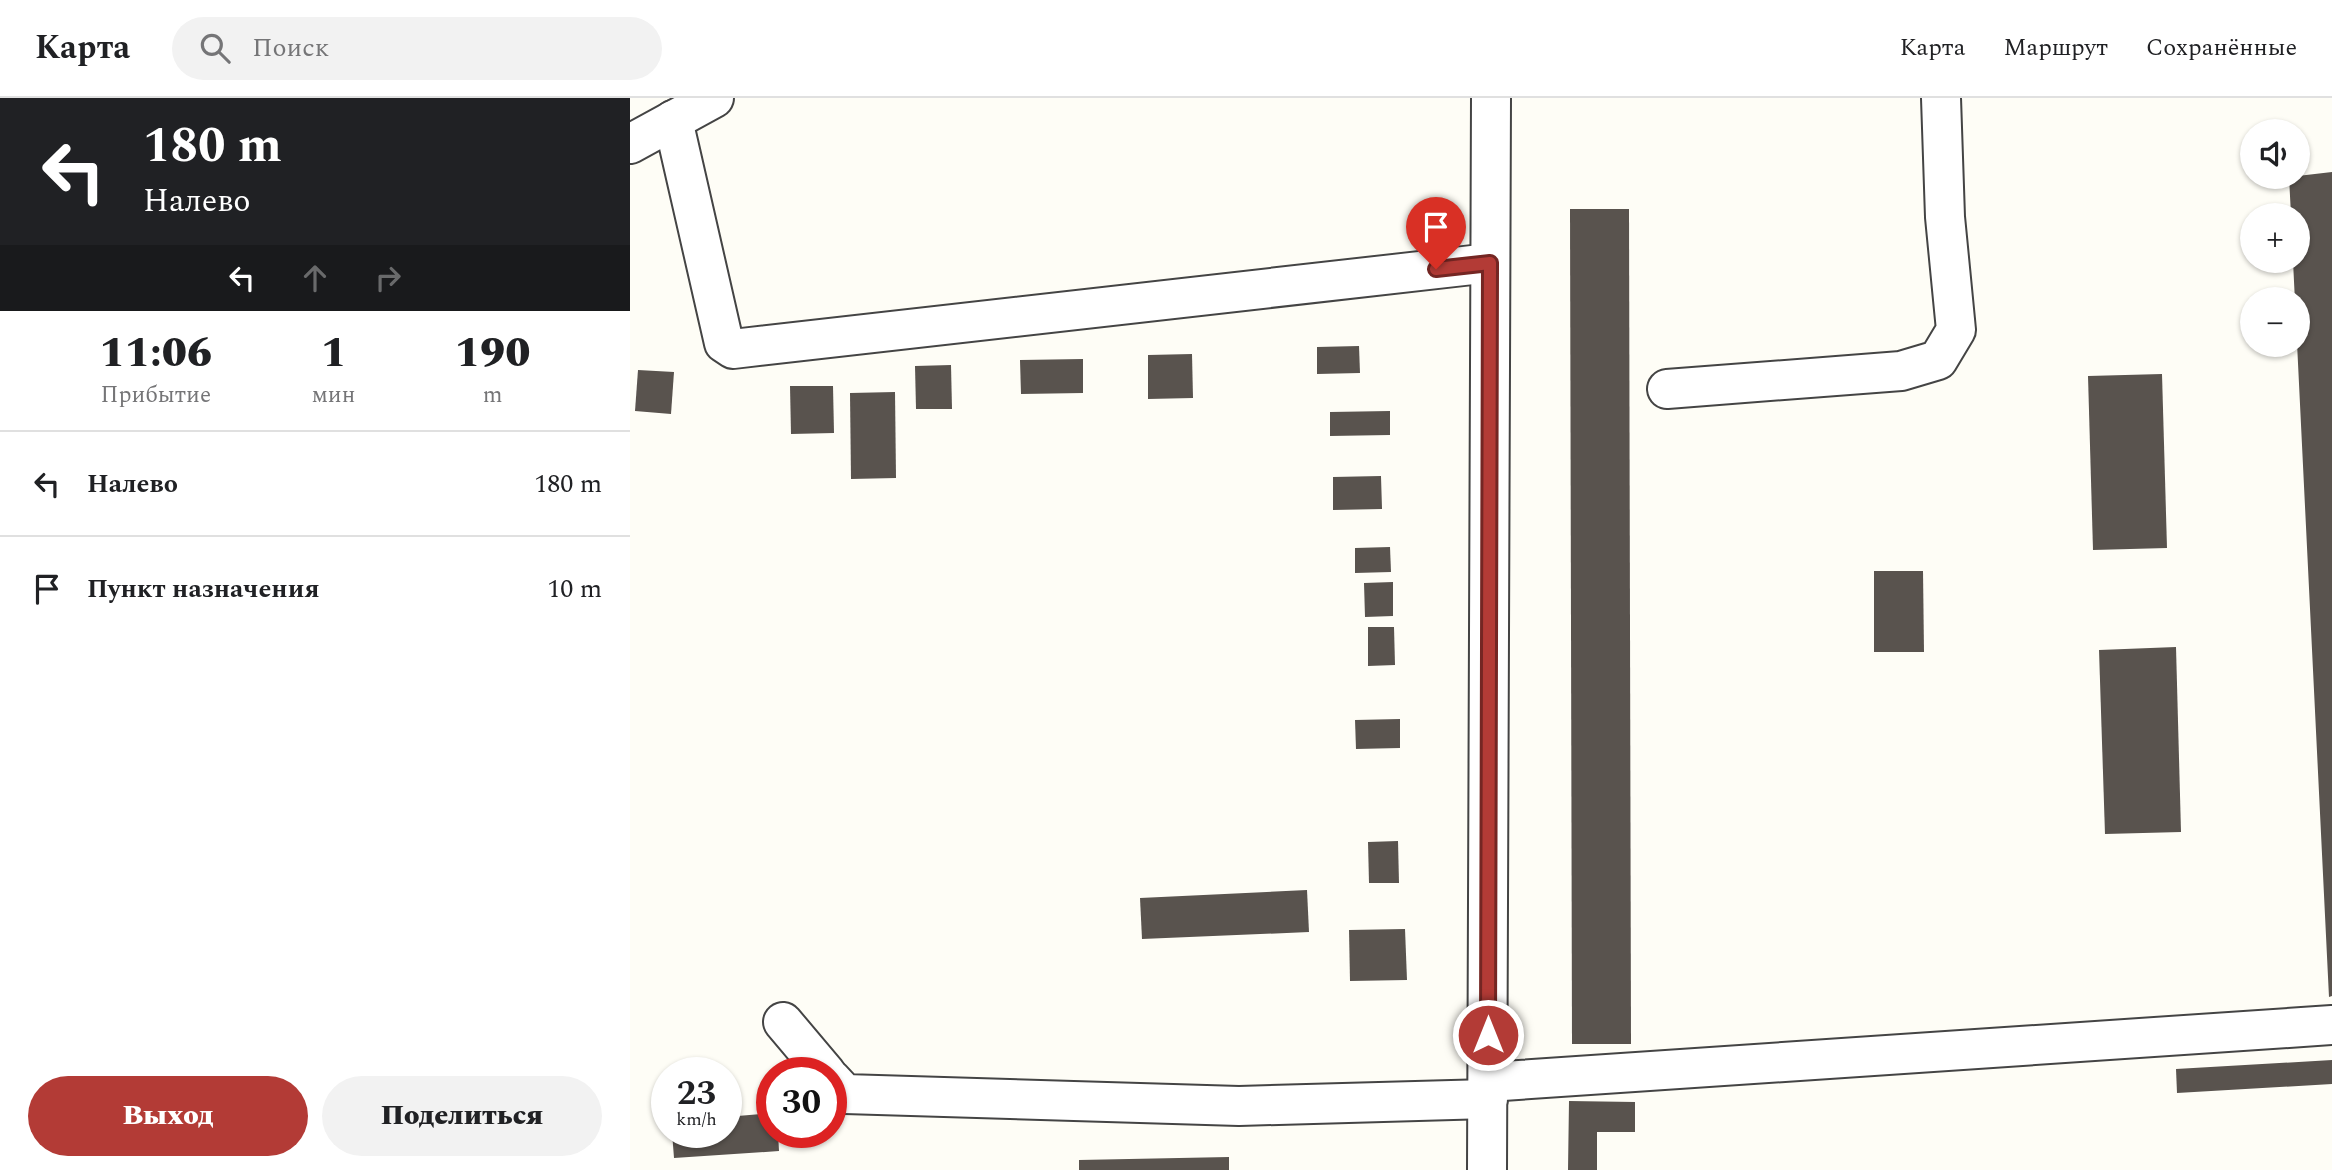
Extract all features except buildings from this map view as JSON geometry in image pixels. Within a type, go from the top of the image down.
[{"type":"street","points":[[630,144],[714,98]]},
{"type":"street","points":[[1486,1170],[1491,98]]},
{"type":"street","points":[[1667,389],[1901,371],[1938,360],[1956,330],[1945,217],[1941,98]]},
{"type":"street","points":[[673,120],[724,343],[733,349],[1490,263]]},
{"type":"street","points":[[783,1022],[813,1057]]},
{"type":"street","points":[[847,1094],[1239,1106],[1488,1090],[2332,1024]]},
{"type":"route","points":[[1436,269],[1490,263],[1488,1035]]}]
